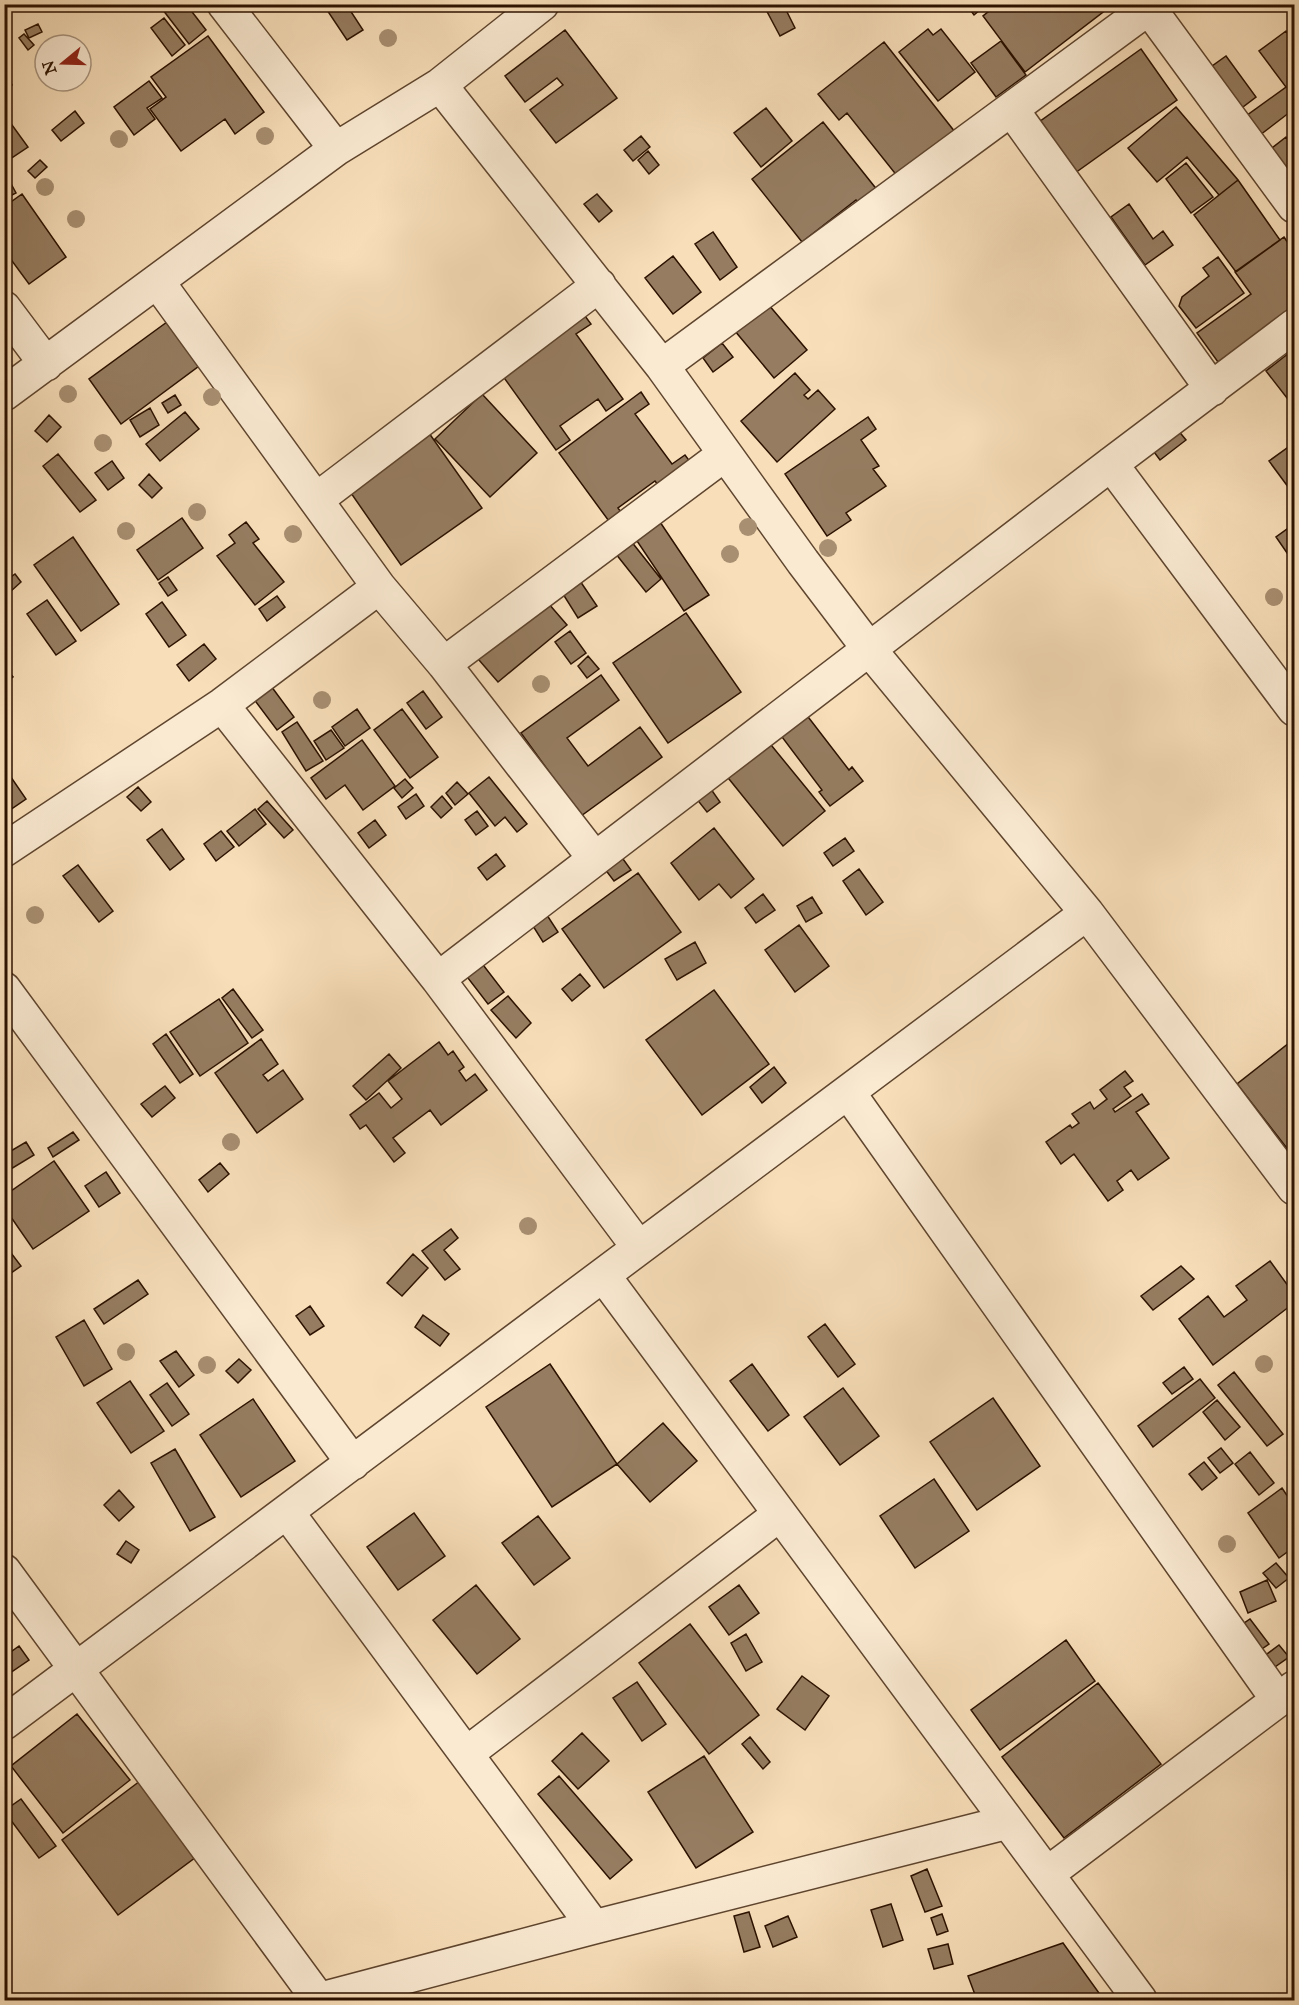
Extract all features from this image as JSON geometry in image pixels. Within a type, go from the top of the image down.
[{"type":"street","points":[[224,4],[336,149]]},
{"type":"street","points":[[4,394],[336,149],[440,85],[542,4]]},
{"type":"street","points":[[662,366],[1150,6],[1294,206]]},
{"type":"street","points":[[440,85],[662,366],[803,562],[869,649],[1087,913],[1294,1188]]},
{"type":"street","points":[[1012,110],[1212,389]]},
{"type":"street","points":[[157,281],[379,587],[444,664],[595,859]]},
{"type":"street","points":[[316,500],[599,285]]},
{"type":"street","points":[[4,308],[46,364]]},
{"type":"street","points":[[438,979],[1294,326]]},
{"type":"street","points":[[444,664],[725,454]]},
{"type":"street","points":[[1111,464],[1294,709]]},
{"type":"street","points":[[4,849],[222,705],[379,587]]},
{"type":"street","points":[[222,705],[438,979],[639,1248]]},
{"type":"street","points":[[4,1723],[1087,913]]},
{"type":"street","points":[[4,989],[353,1463]]},
{"type":"street","points":[[848,1092],[1286,1694],[1047,1874]]},
{"type":"street","points":[[603,1275],[1140,2001]]},
{"type":"street","points":[[287,1512],[594,1927]]},
{"type":"street","points":[[466,1754],[780,1514]]},
{"type":"street","points":[[4,1571],[319,2000],[363,1994],[594,1927],[1008,1822]]},
{"type":"building","points":[[170,4],[186,4],[206,30],[189,44],[163,10]]},
{"type":"building","points":[[323,4],[346,4],[363,30],[347,40]]},
{"type":"building","points":[[763,4],[783,4],[795,28],[780,36]]},
{"type":"building","points":[[966,4],[987,4],[974,15]]},
{"type":"building","points":[[998,4],[1103,4],[1107,9],[1025,72],[983,16]]},
{"type":"building","points":[[164,18],[185,45],[172,56],[151,28]]},
{"type":"building","points":[[38,24],[42,32],[33,33],[33,36],[29,38],[25,30]]},
{"type":"building","points":[[928,29],[933,35],[941,29],[975,72],[938,101],[899,52]]},
{"type":"building","points":[[565,30],[617,98],[556,143],[530,110],[563,85],[557,78],[525,102],[505,76]]},
{"type":"building","points":[[1286,31],[1294,43],[1294,109],[1260,135],[1246,116],[1286,87],[1259,51]]},
{"type":"building","points":[[24,34],[33,46],[28,50],[19,38]]},
{"type":"building","points":[[208,36],[264,112],[235,134],[225,119],[181,151],[150,109],[166,97],[151,77]]},
{"type":"building","points":[[1001,41],[1026,75],[996,97],[971,63]]},
{"type":"building","points":[[884,42],[955,132],[898,177],[847,113],[839,120],[818,94]]},
{"type":"building","points":[[1141,49],[1177,100],[1075,173],[1039,122]]},
{"type":"building","points":[[1226,56],[1256,97],[1239,110],[1208,69]]},
{"type":"building","points":[[8,77],[12,85],[4,89],[4,79]]},
{"type":"building","points":[[149,81],[162,98],[147,108],[155,119],[134,135],[114,107]]},
{"type":"building","points":[[1176,107],[1238,180],[1219,195],[1187,157],[1157,182],[1128,148]]},
{"type":"building","points":[[766,108],[792,141],[761,167],[734,133]]},
{"type":"building","points":[[75,111],[84,123],[61,141],[52,130]]},
{"type":"building","points":[[4,114],[28,147],[4,163]]},
{"type":"building","points":[[823,122],[878,191],[861,205],[856,200],[802,242],[752,179]]},
{"type":"building","points":[[641,136],[650,147],[633,161],[624,150]]},
{"type":"building","points":[[1286,137],[1294,148],[1294,187],[1268,151]]},
{"type":"building","points":[[648,151],[659,165],[649,174],[638,160]]},
{"type":"building","points":[[40,160],[47,167],[35,178],[28,171]]},
{"type":"building","points":[[1186,163],[1213,197],[1191,213],[1166,179]]},
{"type":"building","points":[[9,180],[16,193],[6,198],[4,183]]},
{"type":"building","points":[[1238,180],[1280,240],[1236,272],[1194,215]]},
{"type":"building","points":[[22,194],[66,257],[29,284],[4,250],[4,207]]},
{"type":"building","points":[[597,194],[612,211],[599,222],[584,204]]},
{"type":"building","points":[[1129,204],[1153,239],[1163,231],[1173,245],[1145,265],[1111,217]]},
{"type":"building","points":[[713,232],[737,267],[720,280],[695,244]]},
{"type":"building","points":[[1284,237],[1294,252],[1294,307],[1218,362],[1197,333],[1251,294],[1235,272]]},
{"type":"building","points":[[673,256],[701,292],[673,314],[645,278]]},
{"type":"building","points":[[1218,257],[1244,293],[1196,328],[1179,306],[1182,297],[1209,276],[1203,268]]},
{"type":"building","points":[[768,304],[807,350],[774,378],[735,331]]},
{"type":"building","points":[[579,308],[591,324],[576,334],[623,399],[606,411],[598,399],[560,426],[570,440],[556,450],[497,368]]},
{"type":"building","points":[[167,322],[199,366],[121,424],[89,379]]},
{"type":"building","points":[[722,343],[733,357],[713,372],[703,358]]},
{"type":"building","points":[[1289,353],[1294,361],[1294,407],[1266,371]]},
{"type":"building","points":[[795,373],[810,390],[804,395],[808,399],[818,390],[835,409],[777,462],[741,421]]},
{"type":"building","points":[[641,392],[649,404],[635,414],[672,464],[685,455],[694,467],[662,490],[655,481],[618,508],[626,519],[614,528],[559,453]]},
{"type":"building","points":[[482,394],[537,453],[490,497],[435,439]]},
{"type":"building","points":[[175,395],[181,405],[168,413],[162,403]]},
{"type":"building","points":[[150,408],[159,425],[140,437],[130,420]]},
{"type":"building","points":[[185,412],[199,429],[160,461],[146,444]]},
{"type":"building","points":[[49,415],[61,427],[47,442],[35,431]]},
{"type":"building","points":[[868,417],[876,429],[861,440],[879,466],[873,469],[886,486],[846,513],[851,520],[827,536],[785,474]]},
{"type":"building","points":[[424,426],[482,508],[401,565],[344,483]]},
{"type":"building","points":[[1177,429],[1186,440],[1160,460],[1151,448]]},
{"type":"building","points":[[1294,443],[1294,495],[1269,461]]},
{"type":"building","points":[[58,454],[96,500],[80,512],[43,466]]},
{"type":"building","points":[[112,461],[124,478],[108,490],[95,473]]},
{"type":"building","points":[[149,474],[162,488],[152,498],[139,485]]},
{"type":"building","points":[[182,518],[203,548],[158,580],[137,550]]},
{"type":"building","points":[[658,519],[709,595],[684,611],[633,535]]},
{"type":"building","points":[[246,522],[259,539],[253,543],[284,582],[255,605],[217,556],[235,543],[229,535]]},
{"type":"building","points":[[1294,524],[1294,563],[1276,537]]},
{"type":"building","points":[[627,536],[661,579],[646,592],[612,549]]},
{"type":"building","points":[[73,537],[119,604],[81,631],[34,565]]},
{"type":"building","points":[[15,574],[21,582],[10,592],[4,586],[4,582]]},
{"type":"building","points":[[576,575],[597,606],[578,618],[558,586]]},
{"type":"building","points":[[168,577],[177,590],[168,596],[159,583]]},
{"type":"building","points":[[277,596],[285,607],[267,621],[259,609]]},
{"type":"building","points":[[542,596],[567,625],[498,682],[473,653]]},
{"type":"building","points":[[47,600],[76,641],[56,655],[27,614]]},
{"type":"building","points":[[162,602],[186,635],[169,647],[146,614]]},
{"type":"building","points":[[686,613],[741,692],[668,743],[613,663]]},
{"type":"building","points":[[570,631],[586,653],[571,664],[555,642]]},
{"type":"building","points":[[204,644],[216,659],[189,681],[177,665]]},
{"type":"building","points":[[588,656],[599,669],[587,678],[578,666]]},
{"type":"building","points":[[4,666],[13,677],[4,684]]},
{"type":"building","points":[[601,675],[619,700],[567,738],[588,766],[640,727],[662,757],[581,816],[521,733]]},
{"type":"building","points":[[271,686],[294,717],[277,730],[253,698]]},
{"type":"building","points":[[423,691],[442,717],[426,729],[407,703]]},
{"type":"building","points":[[357,709],[370,728],[345,746],[332,727]]},
{"type":"building","points":[[402,709],[438,757],[410,778],[374,730]]},
{"type":"building","points":[[802,709],[849,770],[852,767],[863,781],[830,806],[819,792],[822,790],[776,729]]},
{"type":"building","points":[[297,722],[323,761],[306,771],[282,732]]},
{"type":"building","points":[[331,730],[344,748],[326,760],[314,741]]},
{"type":"building","points":[[362,740],[395,786],[363,810],[345,785],[326,799],[311,778]]},
{"type":"building","points":[[767,740],[825,811],[783,846],[725,774]]},
{"type":"building","points":[[4,767],[26,799],[4,814]]},
{"type":"building","points":[[489,777],[527,824],[517,832],[505,817],[495,826],[469,793]]},
{"type":"building","points":[[405,779],[413,788],[402,798],[394,788]]},
{"type":"building","points":[[457,782],[468,794],[455,805],[446,793]]},
{"type":"building","points":[[706,782],[720,802],[707,812],[692,793]]},
{"type":"building","points":[[138,787],[151,802],[141,811],[127,797]]},
{"type":"building","points":[[416,794],[424,806],[406,819],[398,807]]},
{"type":"building","points":[[442,796],[452,808],[441,818],[431,807]]},
{"type":"building","points":[[267,801],[293,830],[284,838],[258,809]]},
{"type":"building","points":[[255,809],[266,824],[239,846],[227,831]]},
{"type":"building","points":[[477,811],[488,826],[476,835],[465,820]]},
{"type":"building","points":[[375,820],[386,835],[369,848],[358,833]]},
{"type":"building","points":[[714,828],[754,879],[731,898],[719,884],[699,900],[671,863]]},
{"type":"building","points":[[162,829],[184,859],[170,870],[147,840]]},
{"type":"building","points":[[221,831],[234,847],[216,861],[204,844]]},
{"type":"building","points":[[845,838],[854,851],[833,866],[824,853]]},
{"type":"building","points":[[618,852],[631,870],[614,881],[601,864]]},
{"type":"building","points":[[496,854],[505,866],[487,880],[478,868]]},
{"type":"building","points":[[78,865],[113,911],[99,922],[63,876]]},
{"type":"building","points":[[859,869],[883,902],[866,915],[843,881]]},
{"type":"building","points":[[638,873],[681,932],[604,988],[562,929]]},
{"type":"building","points":[[763,894],[775,910],[756,923],[745,908]]},
{"type":"building","points":[[812,897],[822,913],[806,922],[797,906]]},
{"type":"building","points":[[543,909],[558,932],[543,942],[528,918]]},
{"type":"building","points":[[799,925],[829,966],[795,992],[765,950]]},
{"type":"building","points":[[695,942],[706,963],[677,980],[665,959]]},
{"type":"building","points":[[477,957],[504,992],[488,1004],[461,969]]},
{"type":"building","points":[[580,974],[590,986],[572,1001],[562,989]]},
{"type":"building","points":[[233,989],[263,1030],[252,1038],[222,998]]},
{"type":"building","points":[[714,990],[769,1064],[702,1115],[646,1040]]},
{"type":"building","points":[[508,996],[531,1023],[516,1038],[491,1010]]},
{"type":"building","points":[[219,999],[248,1043],[200,1076],[170,1032]]},
{"type":"building","points":[[166,1034],[193,1074],[180,1083],[153,1044]]},
{"type":"building","points":[[261,1039],[278,1064],[263,1075],[268,1081],[283,1070],[303,1099],[257,1133],[215,1073]]},
{"type":"building","points":[[1294,1039],[1294,1154],[1293,1156],[1237,1084]]},
{"type":"building","points":[[439,1042],[448,1055],[453,1051],[464,1067],[459,1071],[466,1081],[475,1074],[487,1090],[441,1125],[430,1110],[393,1138],[405,1153],[394,1162],[366,1125],[360,1129],[350,1115],[379,1093],[391,1108],[402,1099],[388,1081]]},
{"type":"building","points":[[389,1054],[401,1068],[366,1100],[353,1086]]},
{"type":"building","points":[[774,1067],[786,1083],[762,1103],[750,1087]]},
{"type":"building","points":[[1125,1071],[1133,1081],[1124,1087],[1131,1096],[1113,1109],[1115,1112],[1142,1094],[1149,1104],[1136,1112],[1169,1158],[1138,1180],[1131,1170],[1117,1181],[1123,1190],[1108,1201],[1074,1154],[1061,1164],[1046,1142],[1070,1125],[1072,1128],[1079,1123],[1072,1114],[1090,1102],[1094,1109],[1107,1099],[1100,1090]]},
{"type":"building","points":[[165,1086],[175,1098],[152,1117],[141,1104]]},
{"type":"building","points":[[73,1132],[79,1140],[53,1157],[48,1148]]},
{"type":"building","points":[[26,1142],[34,1155],[6,1172],[4,1155]]},
{"type":"building","points":[[54,1161],[89,1211],[33,1249],[4,1207],[4,1196]]},
{"type":"building","points":[[220,1163],[229,1174],[208,1192],[199,1180]]},
{"type":"building","points":[[106,1172],[120,1193],[99,1207],[85,1186]]},
{"type":"building","points":[[451,1229],[458,1238],[444,1250],[460,1269],[445,1280],[422,1251]]},
{"type":"building","points":[[8,1249],[21,1266],[4,1278],[4,1252]]},
{"type":"building","points":[[413,1254],[428,1268],[402,1296],[387,1283]]},
{"type":"building","points":[[1270,1261],[1294,1294],[1294,1303],[1213,1365],[1179,1319],[1208,1296],[1224,1317],[1247,1300],[1236,1286]]},
{"type":"building","points":[[1181,1266],[1194,1279],[1153,1310],[1141,1296]]},
{"type":"building","points":[[138,1280],[148,1294],[104,1324],[94,1309]]},
{"type":"building","points":[[310,1306],[324,1326],[310,1335],[296,1316]]},
{"type":"building","points":[[423,1315],[449,1334],[440,1346],[415,1327]]},
{"type":"building","points":[[84,1320],[112,1369],[84,1386],[56,1337]]},
{"type":"building","points":[[825,1324],[855,1364],[838,1377],[808,1337]]},
{"type":"building","points":[[176,1351],[194,1375],[179,1387],[160,1361]]},
{"type":"building","points":[[239,1359],[251,1370],[238,1383],[226,1371]]},
{"type":"building","points":[[550,1364],[617,1464],[552,1507],[486,1407]]},
{"type":"building","points":[[752,1364],[789,1415],[768,1431],[730,1381]]},
{"type":"building","points":[[1184,1367],[1193,1379],[1172,1394],[1163,1383]]},
{"type":"building","points":[[1234,1372],[1283,1434],[1267,1446],[1218,1385]]},
{"type":"building","points":[[1200,1379],[1215,1398],[1153,1447],[1138,1426]]},
{"type":"building","points":[[130,1381],[164,1431],[131,1453],[97,1403]]},
{"type":"building","points":[[167,1383],[189,1414],[172,1426],[150,1395]]},
{"type":"building","points":[[843,1388],[879,1436],[840,1465],[804,1417]]},
{"type":"building","points":[[993,1398],[1040,1466],[977,1510],[930,1442]]},
{"type":"building","points":[[253,1399],[295,1461],[241,1497],[200,1435]]},
{"type":"building","points":[[1217,1400],[1240,1427],[1225,1440],[1203,1412]]},
{"type":"building","points":[[663,1423],[697,1461],[650,1502],[617,1464]]},
{"type":"building","points":[[1221,1448],[1233,1463],[1220,1473],[1208,1458]]},
{"type":"building","points":[[175,1449],[215,1517],[190,1531],[151,1463]]},
{"type":"building","points":[[1250,1452],[1274,1483],[1259,1495],[1235,1464]]},
{"type":"building","points":[[1204,1462],[1217,1478],[1202,1490],[1189,1474]]},
{"type":"building","points":[[934,1479],[969,1531],[915,1568],[880,1516]]},
{"type":"building","points":[[1282,1488],[1294,1506],[1294,1547],[1279,1558],[1248,1513]]},
{"type":"building","points":[[119,1490],[134,1507],[119,1521],[104,1505]]},
{"type":"building","points":[[414,1513],[445,1556],[398,1590],[367,1547]]},
{"type":"building","points":[[538,1516],[570,1558],[534,1585],[502,1543]]},
{"type":"building","points":[[126,1541],[139,1550],[131,1563],[117,1554]]},
{"type":"building","points":[[1276,1563],[1289,1578],[1276,1588],[1263,1573]]},
{"type":"building","points":[[1267,1580],[1276,1601],[1248,1613],[1240,1592]]},
{"type":"building","points":[[476,1585],[520,1639],[477,1674],[433,1620]]},
{"type":"building","points":[[739,1585],[759,1613],[729,1635],[709,1607]]},
{"type":"building","points":[[1250,1619],[1269,1644],[1253,1655],[1234,1630]]},
{"type":"building","points":[[690,1624],[759,1715],[709,1754],[639,1663]]},
{"type":"building","points":[[746,1634],[762,1662],[746,1671],[731,1643]]},
{"type":"building","points":[[1066,1640],[1095,1681],[1000,1750],[971,1710]]},
{"type":"building","points":[[1279,1645],[1289,1657],[1272,1669],[1263,1657]]},
{"type":"building","points":[[19,1646],[29,1660],[4,1677],[4,1657]]},
{"type":"building","points":[[802,1676],[829,1696],[805,1730],[777,1709]]},
{"type":"building","points":[[637,1682],[666,1724],[642,1741],[613,1698]]},
{"type":"building","points":[[1098,1683],[1161,1764],[1064,1838],[1002,1757]]},
{"type":"building","points":[[77,1714],[130,1780],[63,1833],[11,1766]]},
{"type":"building","points":[[582,1733],[609,1761],[578,1789],[552,1761]]},
{"type":"building","points":[[750,1737],[770,1762],[763,1769],[742,1744]]},
{"type":"building","points":[[704,1756],[753,1832],[696,1868],[648,1792]]},
{"type":"building","points":[[559,1776],[632,1860],[610,1879],[538,1794]]},
{"type":"building","points":[[140,1781],[196,1857],[118,1915],[62,1840]]},
{"type":"building","points":[[21,1799],[56,1846],[39,1858],[4,1811]]},
{"type":"building","points":[[927,1869],[942,1906],[925,1912],[911,1876]]},
{"type":"building","points":[[891,1904],[903,1940],[883,1947],[871,1910]]},
{"type":"building","points":[[749,1912],[760,1947],[744,1952],[734,1916]]},
{"type":"building","points":[[942,1914],[948,1931],[937,1935],[931,1918]]},
{"type":"building","points":[[788,1916],[797,1937],[773,1947],[765,1926]]},
{"type":"building","points":[[1063,1943],[1104,2000],[977,2000],[968,1976]]},
{"type":"building","points":[[948,1944],[953,1964],[934,1969],[928,1949]]}]
